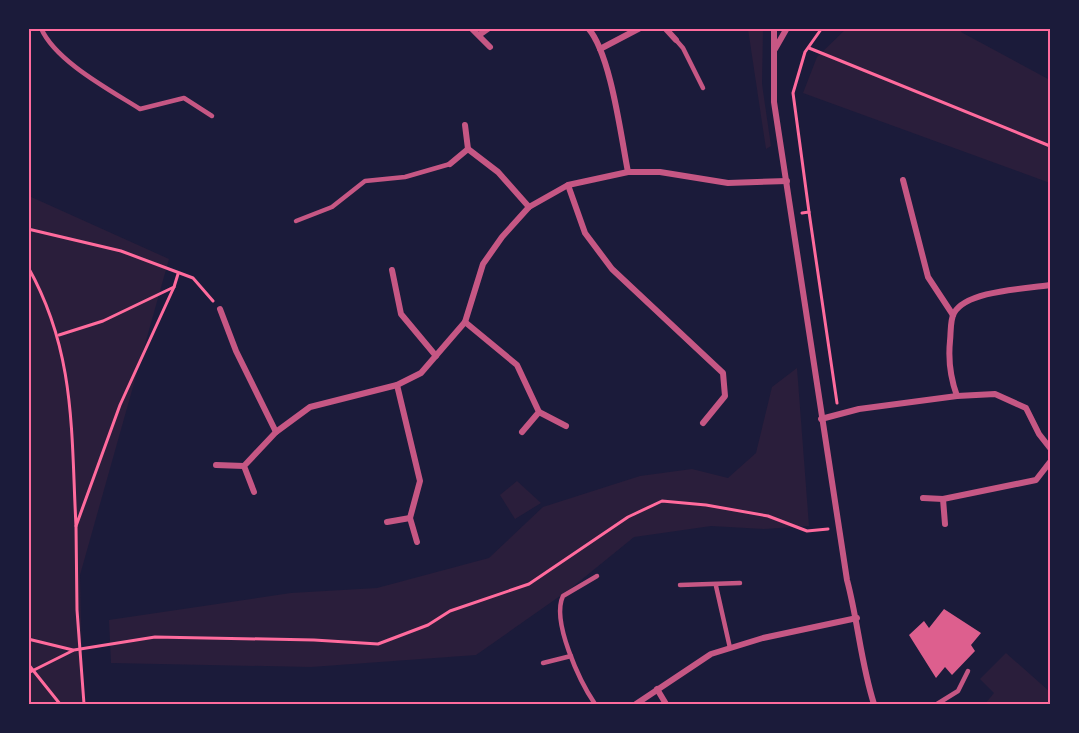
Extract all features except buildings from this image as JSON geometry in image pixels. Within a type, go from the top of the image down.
[{"type":"street","points":[[471,28],[490,47]]},
{"type":"street","points":[[479,35],[489,28]]},
{"type":"street","points":[[588,28],[600,49],[628,172]]},
{"type":"street","points":[[600,49],[640,28]]},
{"type":"street","points":[[665,28],[676,40]]},
{"type":"street","points":[[774,28],[774,102],[847,580],[857,618],[866,679],[873,705]]},
{"type":"street","points":[[775,50],[787,28]]},
{"type":"street","points":[[465,124],[468,149],[498,172],[529,207]]},
{"type":"street","points":[[450,164],[468,149]]},
{"type":"street","points":[[216,465],[244,465],[276,432],[310,407],[397,385],[421,373],[465,322],[483,264],[502,237],[529,207],[568,185],[628,172],[660,172],[728,183],[787,181]]},
{"type":"street","points":[[903,180],[928,277],[953,315]]},
{"type":"street","points":[[568,185],[585,233],[612,269],[723,374],[725,396],[703,423]]},
{"type":"street","points":[[392,270],[401,314],[436,356]]},
{"type":"street","points":[[957,396],[951,379],[949,357],[953,315],[961,303],[988,294],[1050,285]]},
{"type":"street","points":[[220,309],[236,351],[276,432]]},
{"type":"street","points":[[465,322],[517,365],[539,412],[566,426]]},
{"type":"street","points":[[397,385],[420,481],[410,518],[417,542]]},
{"type":"street","points":[[821,419],[859,409],[957,396],[995,394],[1026,408],[1039,434],[1050,448]]},
{"type":"street","points":[[522,432],[539,412]]},
{"type":"street","points":[[923,498],[943,499],[1036,480],[1050,462]]},
{"type":"street","points":[[244,465],[254,492]]},
{"type":"street","points":[[943,499],[945,524]]},
{"type":"street","points":[[387,522],[410,518]]},
{"type":"street","points":[[636,705],[711,654],[857,618]]},
{"type":"street","points":[[657,689],[666,705]]},
{"type":"lane","points":[[41,28],[47,44],[106,88],[140,109],[184,98],[212,116]]},
{"type":"lane","points":[[676,40],[683,48],[703,88]]},
{"type":"lane","points":[[296,221],[332,207],[365,181],[405,177],[450,164]]},
{"type":"lane","points":[[595,705],[582,684],[571,656],[559,612],[559,603],[562,596],[597,576]]},
{"type":"lane","points":[[680,585],[716,586],[740,583]]},
{"type":"lane","points":[[716,586],[730,648]]},
{"type":"lane","points":[[543,663],[571,656]]},
{"type":"lane","points":[[938,705],[958,691],[968,671]]},
{"type":"path","points":[[822,28],[805,52],[793,93],[838,415]]},
{"type":"path","points":[[809,48],[1050,146]]},
{"type":"path","points":[[791,214],[809,212]]},
{"type":"path","points":[[28,229],[52,232],[122,251],[193,278],[220,309]]},
{"type":"path","points":[[28,267],[41,289],[59,335],[69,390],[76,526],[77,610],[84,705]]},
{"type":"path","points":[[76,526],[120,405],[178,274]]},
{"type":"path","points":[[59,335],[103,321],[174,287]]},
{"type":"path","points":[[28,674],[74,650],[155,637],[314,640],[378,644],[428,625],[450,610],[529,584],[628,517],[662,501],[706,505],[768,516],[807,531],[840,528]]},
{"type":"path","points":[[28,639],[74,650]]},
{"type":"path","points":[[28,664],[60,705]]},
{"type":"shaded area","points":[[748,29],[763,29],[762,84],[771,146],[766,149]]},
{"type":"shaded area","points":[[846,29],[962,29],[961,32],[1050,80],[1050,183],[803,93],[817,57]]},
{"type":"shaded area","points":[[29,196],[169,259],[80,575],[83,704],[29,704]]},
{"type":"shaded area","points":[[797,368],[809,526],[764,529],[711,526],[634,537],[570,589],[476,655],[311,667],[111,663],[109,620],[291,593],[377,588],[489,558],[543,507],[640,476],[692,469],[728,478],[756,453],[772,387]]},
{"type":"shaded area","points":[[517,481],[541,503],[515,519],[500,495]]},
{"type":"shaded area","points":[[1006,653],[1050,692],[1050,704],[985,704],[994,693],[980,679]]}]
